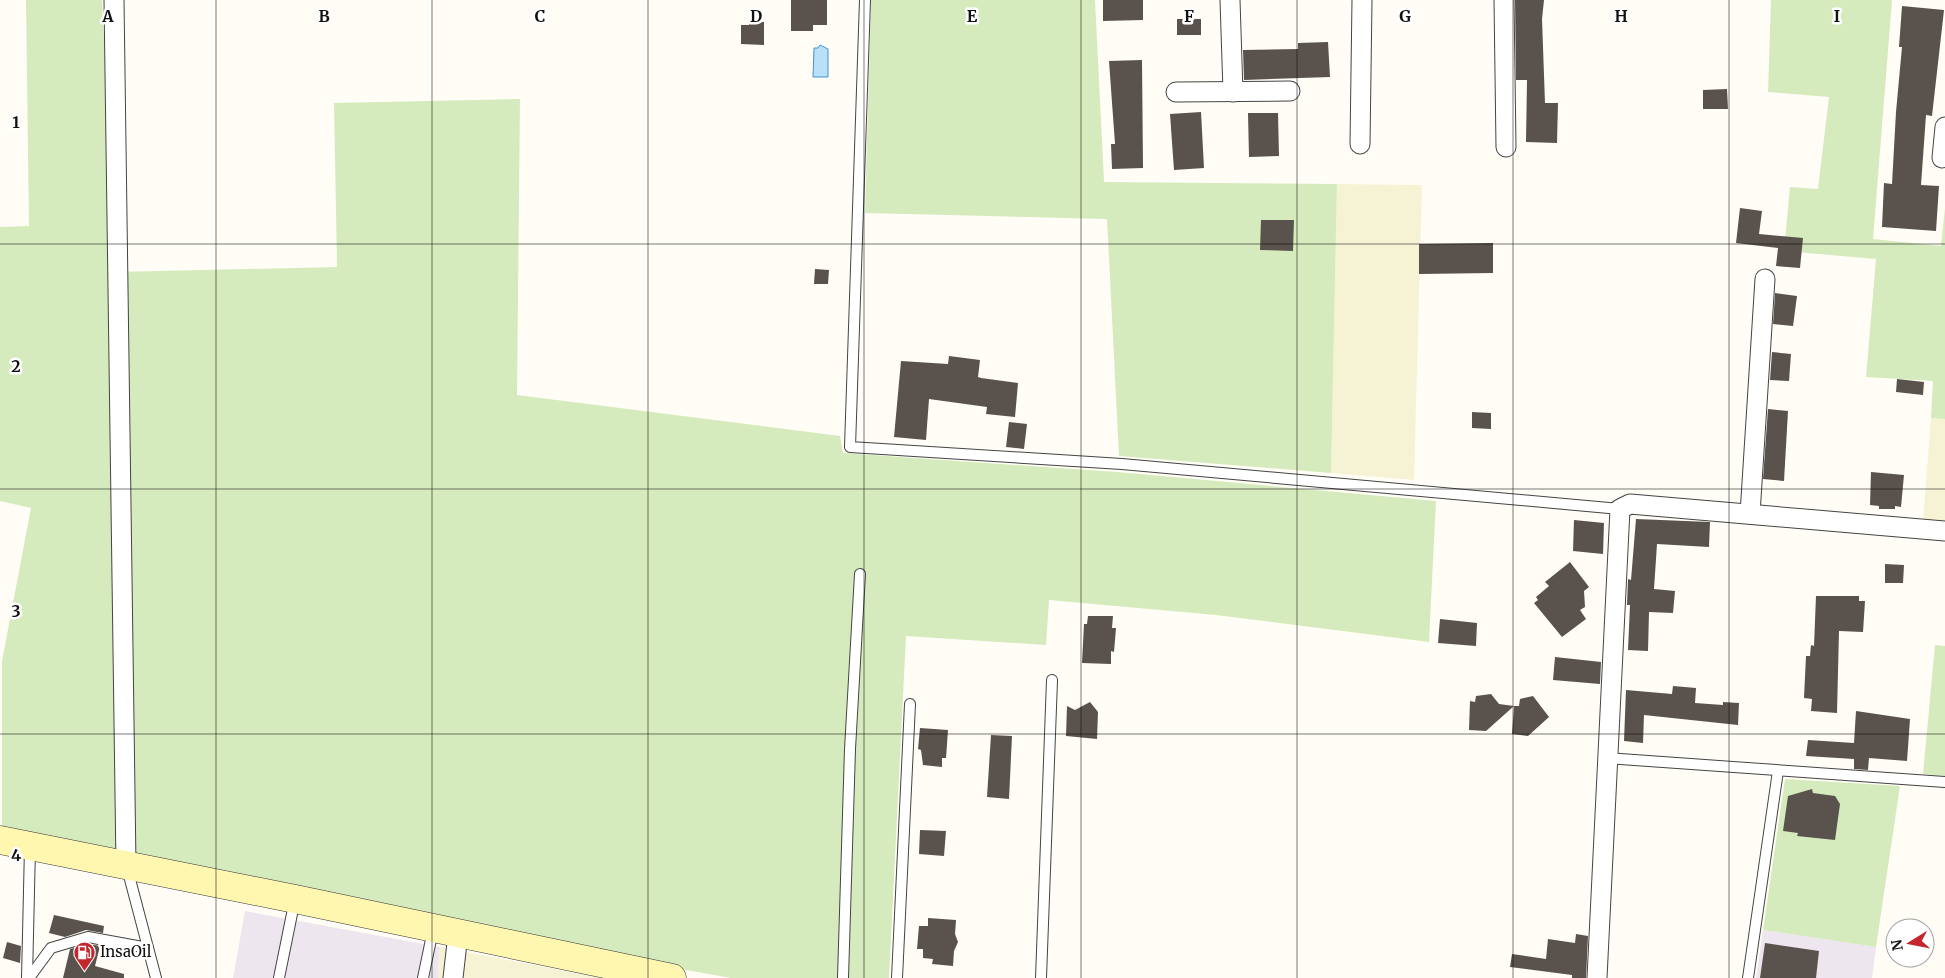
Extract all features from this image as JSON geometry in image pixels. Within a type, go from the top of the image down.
[{"type":"street","points":[[114,0],[126,866]]},
{"type":"street","points":[[1230,0],[1233,92]]},
{"type":"street","points":[[1360,144],[1362,0]]},
{"type":"street","points":[[1504,0],[1506,147]]},
{"type":"street","points":[[1176,92],[1290,91]]},
{"type":"street","points":[[1942,158],[1945,127]]},
{"type":"street","points":[[1750,514],[1764,279]]},
{"type":"street","points":[[1597,978],[1606,758],[1620,509],[1630,504],[1945,531]]},
{"type":"street","points":[[0,840],[295,898],[446,932],[672,978]]},
{"type":"street","points":[[446,932],[453,978]]},
{"type":"lane","points":[[865,0],[850,447],[1122,464],[1620,509]]},
{"type":"lane","points":[[844,978],[850,749],[860,574]]},
{"type":"lane","points":[[1041,978],[1052,680]]},
{"type":"lane","points":[[897,978],[910,704]]},
{"type":"lane","points":[[1606,758],[1945,782]]},
{"type":"lane","points":[[1748,978],[1778,771]]},
{"type":"lane","points":[[28,978],[30,846]]},
{"type":"lane","points":[[126,866],[156,978]]},
{"type":"lane","points":[[279,978],[295,898]]},
{"type":"lane","points":[[423,978],[446,932]]},
{"type":"lane","points":[[28,978],[51,948],[88,937],[148,948]]},
{"type":"shaded area","points":[[1337,184],[1422,185],[1414,480],[1331,473]]},
{"type":"shaded area","points":[[1931,418],[1945,419],[1945,522],[1923,520]]},
{"type":"shaded area","points":[[245,911],[440,947],[438,978],[233,978]]},
{"type":"shaded area","points":[[1763,930],[1876,947],[1872,978],[1756,978]]},
{"type":"shaded area","points":[[440,947],[602,978],[438,978]]},
{"type":"green space","points":[[26,0],[102,0],[116,272],[337,267],[334,103],[520,99],[517,395],[840,436],[843,453],[1117,472],[1436,501],[1429,642],[1216,615],[1049,600],[1046,645],[906,636],[889,978],[731,978],[658,965],[2,826],[2,661],[31,508],[0,501],[0,227],[29,226]]},
{"type":"green space","points":[[871,0],[1095,0],[1104,182],[1337,184],[1331,473],[1119,456],[1107,219],[865,213]]},
{"type":"green space","points":[[1771,0],[1892,0],[1873,239],[1941,246],[1945,208],[1945,419],[1931,418],[1933,381],[1866,377],[1876,259],[1784,251],[1790,187],[1818,189],[1829,97],[1768,92]]},
{"type":"green space","points":[[1935,645],[1945,646],[1945,776],[1923,774]]},
{"type":"green space","points":[[1785,779],[1900,786],[1876,947],[1763,930]]},
{"type":"water","points":[[820,45],[828,49],[828,77],[813,77],[814,48],[818,48]]},
{"type":"building","points":[[791,0],[827,0],[827,25],[813,25],[813,31],[791,31]]},
{"type":"building","points":[[1103,0],[1143,0],[1143,20],[1103,21]]},
{"type":"building","points":[[1515,0],[1544,0],[1542,19],[1545,103],[1558,103],[1557,143],[1526,142],[1527,80],[1516,80]]},
{"type":"building","points":[[1902,6],[1944,10],[1932,116],[1926,115],[1921,185],[1939,186],[1936,231],[1882,227],[1884,183],[1892,184],[1902,47],[1899,47]]},
{"type":"building","points":[[1177,19],[1201,19],[1201,35],[1177,35]]},
{"type":"building","points":[[749,22],[764,22],[764,45],[741,44],[741,25],[749,25]]},
{"type":"building","points":[[1328,42],[1330,77],[1244,80],[1243,50],[1298,49],[1298,43]]},
{"type":"building","points":[[1142,60],[1143,168],[1112,169],[1111,144],[1115,144],[1109,61]]},
{"type":"building","points":[[1727,89],[1728,109],[1703,109],[1703,90]]},
{"type":"building","points":[[1201,112],[1204,168],[1174,170],[1170,114]]},
{"type":"building","points":[[1248,113],[1278,113],[1279,156],[1249,157]]},
{"type":"building","points":[[1740,208],[1762,211],[1759,234],[1803,238],[1800,268],[1776,266],[1778,248],[1736,243]]},
{"type":"building","points":[[1261,220],[1294,220],[1293,251],[1260,250]]},
{"type":"building","points":[[1493,243],[1493,273],[1419,274],[1419,244]]},
{"type":"building","points":[[815,269],[829,270],[828,284],[814,284]]},
{"type":"building","points":[[1775,293],[1797,296],[1793,326],[1773,324]]},
{"type":"building","points":[[1772,352],[1791,354],[1789,381],[1770,380]]},
{"type":"building","points":[[949,356],[980,360],[978,377],[1018,383],[1015,417],[986,414],[987,407],[929,399],[926,440],[894,437],[901,361],[948,364]]},
{"type":"building","points":[[1897,379],[1924,382],[1923,395],[1896,392]]},
{"type":"building","points":[[1768,409],[1788,411],[1784,481],[1763,479]]},
{"type":"building","points":[[1472,412],[1491,413],[1491,429],[1472,428]]},
{"type":"building","points":[[1009,422],[1027,424],[1024,449],[1006,447]]},
{"type":"building","points":[[1871,472],[1904,475],[1901,507],[1895,506],[1895,509],[1879,509],[1879,506],[1870,505]]},
{"type":"building","points":[[1636,519],[1710,522],[1709,547],[1657,544],[1654,589],[1675,591],[1673,613],[1649,612],[1648,651],[1628,650],[1630,605],[1627,605],[1628,579],[1631,580]]},
{"type":"building","points":[[1574,520],[1604,523],[1603,554],[1573,551]]},
{"type":"building","points":[[1570,562],[1589,587],[1584,591],[1585,607],[1580,610],[1586,619],[1562,637],[1534,603],[1538,600],[1536,597],[1549,586],[1545,582]]},
{"type":"building","points":[[1885,564],[1904,565],[1903,583],[1885,583]]},
{"type":"building","points":[[1816,596],[1859,596],[1859,601],[1865,601],[1863,632],[1839,631],[1837,713],[1811,711],[1812,699],[1804,698],[1806,656],[1810,656],[1811,645],[1814,646]]},
{"type":"building","points":[[1088,616],[1113,616],[1112,628],[1116,628],[1114,652],[1111,651],[1111,664],[1082,663],[1084,624],[1087,624]]},
{"type":"building","points":[[1440,619],[1477,623],[1476,646],[1438,643]]},
{"type":"building","points":[[1555,657],[1601,662],[1600,684],[1553,680]]},
{"type":"building","points":[[1673,686],[1696,688],[1695,703],[1723,705],[1723,702],[1739,703],[1738,725],[1644,715],[1643,743],[1624,741],[1626,690],[1672,694]]},
{"type":"building","points":[[1491,694],[1499,704],[1514,706],[1486,731],[1469,730],[1470,701],[1475,702],[1476,696]]},
{"type":"building","points":[[1533,696],[1549,717],[1528,736],[1512,734],[1514,706],[1519,706],[1520,699]]},
{"type":"building","points":[[1090,702],[1098,712],[1097,739],[1066,736],[1067,706],[1075,710]]},
{"type":"building","points":[[1856,711],[1910,719],[1907,761],[1869,758],[1868,770],[1854,769],[1854,759],[1806,756],[1808,740],[1854,743]]},
{"type":"building","points":[[920,728],[948,730],[946,758],[942,758],[942,767],[923,765],[921,750],[918,749]]},
{"type":"building","points":[[991,735],[1012,736],[1009,799],[987,797]]},
{"type":"building","points":[[1812,789],[1813,793],[1835,796],[1840,804],[1835,840],[1797,836],[1798,833],[1783,831],[1788,796]]},
{"type":"building","points":[[920,830],[946,831],[944,856],[919,854]]},
{"type":"building","points":[[54,915],[104,926],[103,933],[86,930],[65,937],[49,933]]},
{"type":"building","points":[[928,918],[956,920],[955,934],[958,942],[954,951],[953,966],[932,964],[933,959],[923,958],[923,949],[917,949],[919,926],[928,926]]},
{"type":"building","points":[[1576,934],[1588,936],[1586,978],[1572,978],[1572,975],[1510,967],[1512,954],[1546,959],[1548,939],[1575,943]]},
{"type":"building","points":[[7,942],[21,946],[20,963],[3,958]]},
{"type":"building","points":[[1765,943],[1819,951],[1816,978],[1760,978]]},
{"type":"building","points":[[88,944],[100,946],[95,966],[124,974],[124,978],[63,978],[70,949]]},
{"type":"place","name":"InsaOil","points":[[84,971]]}]
